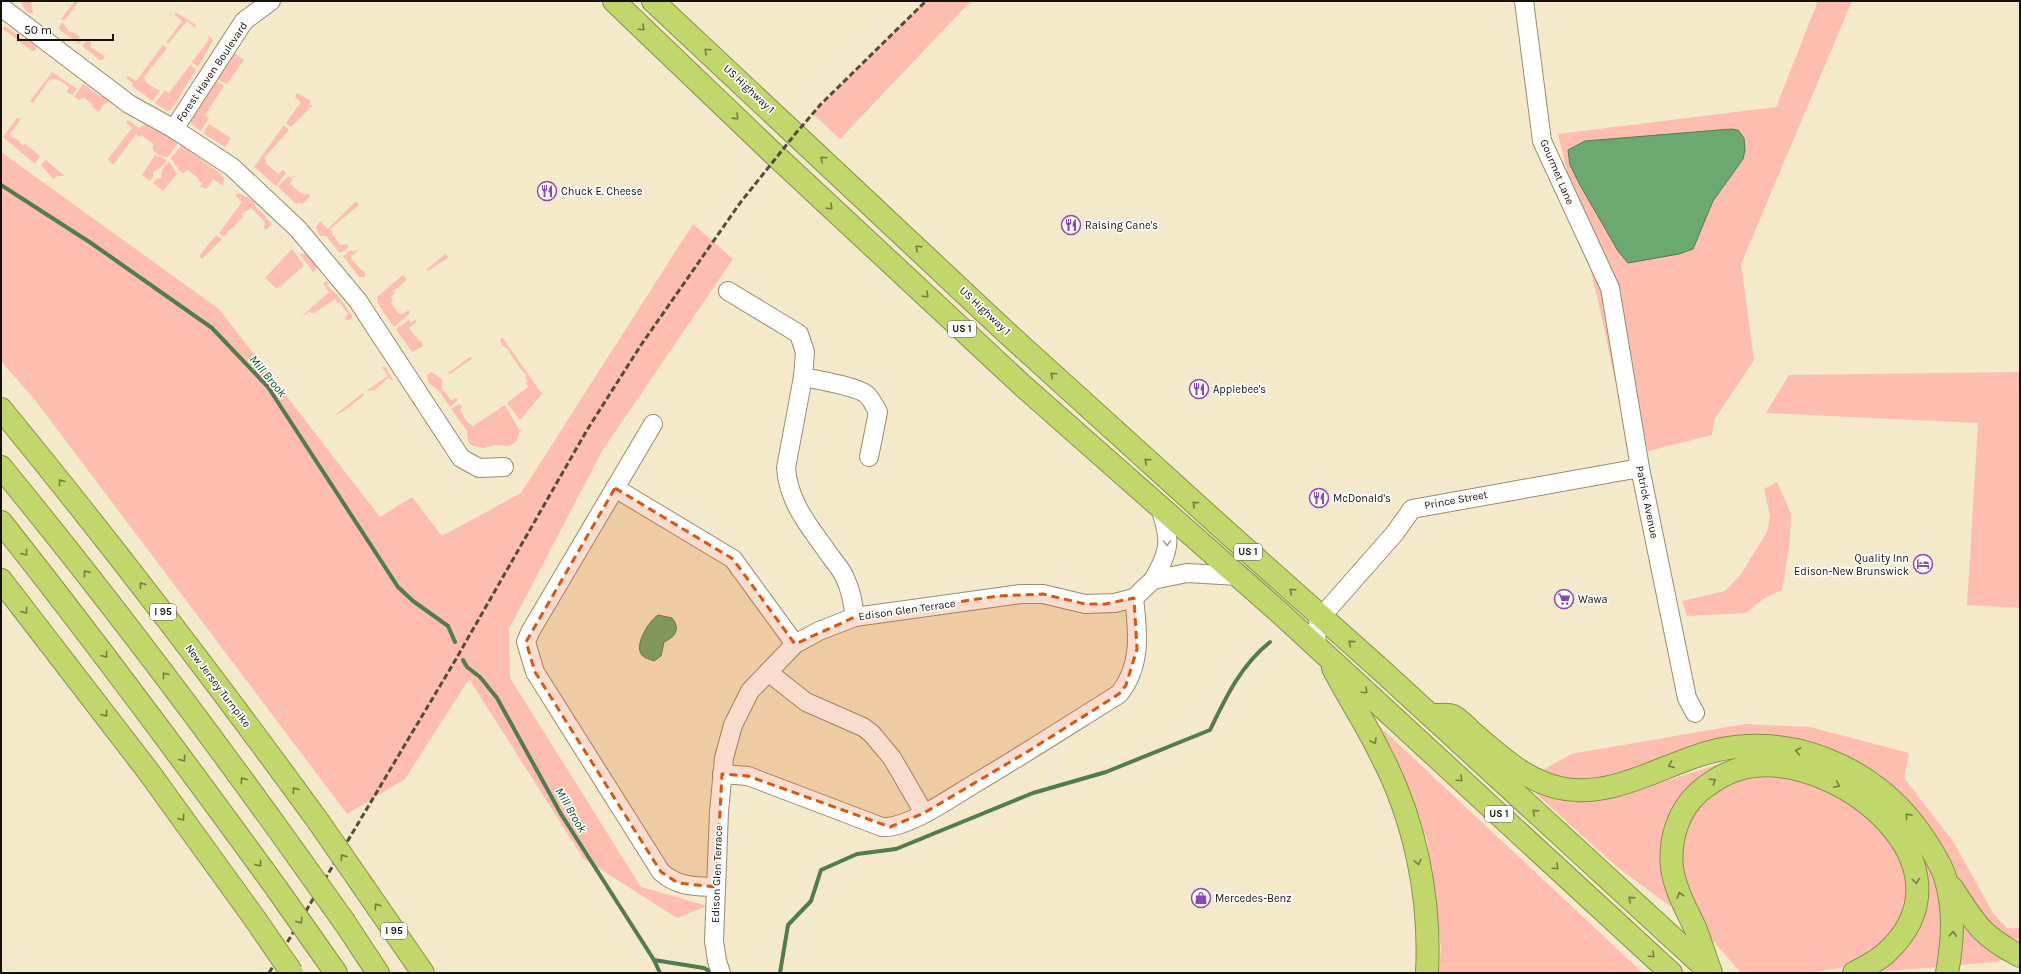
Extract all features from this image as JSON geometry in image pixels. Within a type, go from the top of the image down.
[{"type":"highway","name":"US 1","points":[[614,1],[783,162],[1023,386],[1322,651],[1671,973]]},
{"type":"highway","name":"US Highway 1","points":[[659,5],[1008,333],[1321,617]]},
{"type":"highway","name":"New Jersey Turnpike","points":[[1,409],[146,590],[235,707],[318,821],[423,973]]},
{"type":"highway","points":[[1,467],[115,609],[205,728],[345,923],[378,973]]},
{"type":"highway","points":[[1,522],[89,633],[175,747],[330,965]]},
{"type":"highway","points":[[1,580],[148,771],[255,919],[292,973]]},
{"type":"highway","name":"US 1","points":[[1321,617],[1711,973]]},
{"type":"highway","points":[[1322,651],[1380,753],[1404,810],[1423,889],[1428,948],[1427,973]]},
{"type":"highway","points":[[1430,715],[1452,715],[1507,762],[1527,776],[1564,789],[1580,790],[1606,788],[1687,759],[1736,746],[1773,746],[1808,753],[1838,764],[1862,776],[1894,801],[1924,838],[1945,876],[1977,926],[1994,942],[2020,956]]},
{"type":"highway","points":[[1711,973],[1696,931],[1681,900],[1672,868],[1674,832],[1687,805],[1712,781],[1733,771],[1753,766],[1768,765],[1808,773],[1839,785],[1856,795],[1870,805],[1893,827],[1908,852],[1913,864],[1917,893],[1910,920],[1904,933],[1887,953],[1854,973]]},
{"type":"highway","points":[[1945,876],[1951,907],[1953,933],[1947,973]]},
{"type":"street","name":"Forest Haven Boulevard","points":[[174,129],[244,21],[271,1]]},
{"type":"street","name":"Gourmet Lane","points":[[1524,1],[1542,141],[1610,288]]},
{"type":"street","points":[[1,7],[129,104],[174,129],[232,167],[298,229],[358,302],[461,458],[479,468],[504,467]]},
{"type":"street","name":"Patrick Avenue","points":[[1610,288],[1640,468],[1688,698],[1695,713]]},
{"type":"street","points":[[728,291],[799,334],[805,352],[803,377],[786,468],[788,483],[793,500],[802,516],[845,576],[850,590],[855,616]]},
{"type":"street","points":[[803,377],[832,383],[868,395],[878,412],[869,457]]},
{"type":"street","points":[[653,424],[530,632],[526,642],[535,672],[661,872],[670,880],[678,883],[716,887]]},
{"type":"street","name":"Prince Street","points":[[1321,617],[1396,533],[1412,509],[1640,468]]},
{"type":"street","points":[[615,488],[733,559],[795,644]]},
{"type":"street","name":"Edison Glen Terrace","points":[[721,973],[717,961],[714,941],[722,774],[728,741],[741,708],[750,691],[795,644],[819,631],[855,616],[1020,594],[1043,594],[1085,604],[1114,603],[1134,598],[1153,580],[1163,563],[1168,546],[1167,527],[1159,505]]},
{"type":"street","points":[[1153,580],[1187,573],[1238,576]]},
{"type":"street","points":[[722,774],[748,776],[882,826],[890,827],[897,825],[924,813],[1027,752],[1120,694],[1126,685],[1136,660],[1138,637],[1134,598]]},
{"type":"street","points":[[1321,617],[1316,632],[1322,651]]},
{"type":"street","points":[[768,672],[806,702],[863,727],[872,734],[892,758],[924,813]]},
{"type":"highlighted area","points":[[615,488],[733,559],[795,644],[855,617],[998,596],[1043,594],[1085,604],[1105,604],[1134,598],[1137,649],[1126,685],[1119,694],[1027,752],[924,813],[890,827],[748,776],[722,774],[716,887],[678,883],[661,872],[535,672],[526,642]]},
{"type":"shaded area","points":[[21,1],[31,1],[33,13],[28,13]]},
{"type":"shaded area","points":[[75,1],[78,2],[64,21],[61,19]]},
{"type":"shaded area","points":[[925,1],[971,1],[840,139],[813,114]]},
{"type":"shaded area","points":[[1818,1],[1852,1],[1741,264],[1754,360],[1714,420],[1712,435],[1648,451],[1630,377],[1615,381],[1603,322],[1558,134],[1776,107]]},
{"type":"shaded area","points":[[175,12],[196,25],[195,28],[187,21],[168,44],[166,42],[182,21],[175,15]]},
{"type":"shaded area","points":[[62,22],[69,31],[79,36],[79,39],[82,40],[79,44],[60,30],[59,27]]},
{"type":"shaded area","points":[[5,26],[25,41],[33,39],[36,43],[36,50],[32,51],[3,29]]},
{"type":"shaded area","points":[[207,34],[213,40],[198,67],[192,62],[208,41],[209,38]]},
{"type":"shaded area","points":[[88,39],[91,42],[90,47],[105,56],[103,60],[100,60],[82,46]]},
{"type":"shaded area","points":[[163,45],[167,48],[144,77],[147,83],[158,90],[161,89],[153,101],[132,86],[133,83],[126,78],[128,76],[136,81]]},
{"type":"shaded area","points":[[233,52],[244,60],[227,84],[217,79]]},
{"type":"shaded area","points":[[190,65],[196,69],[173,107],[169,111],[155,103],[165,90],[169,93]]},
{"type":"shaded area","points":[[52,72],[77,89],[72,95],[67,92],[69,87],[62,82],[55,79],[49,80],[33,103],[30,101]]},
{"type":"shaded area","points":[[215,80],[224,86],[205,115],[209,118],[201,131],[191,124],[191,120]]},
{"type":"shaded area","points":[[83,84],[100,96],[107,95],[113,100],[103,105],[99,112],[83,97],[79,100],[74,97]]},
{"type":"shaded area","points":[[297,93],[311,101],[309,105],[313,105],[291,127],[286,123],[301,102],[295,97]]},
{"type":"shaded area","points":[[17,118],[21,119],[10,134],[7,134],[18,140],[22,146],[25,144],[40,156],[35,164],[3,137]]},
{"type":"shaded area","points":[[128,120],[139,128],[145,124],[178,143],[168,157],[160,156],[153,150],[153,144],[141,135],[140,137],[136,134],[113,165],[108,159],[132,128],[126,122]]},
{"type":"shaded area","points":[[209,124],[231,138],[225,147],[203,133]]},
{"type":"shaded area","points":[[284,125],[289,130],[265,157],[266,163],[278,174],[283,170],[286,173],[276,186],[254,167]]},
{"type":"shaded area","points":[[1731,129],[1738,130],[1744,138],[1745,150],[1743,159],[1713,201],[1693,249],[1679,254],[1628,263],[1618,251],[1580,185],[1570,165],[1568,150],[1585,141]]},
{"type":"shaded area","points":[[182,145],[221,174],[224,178],[223,186],[213,179],[206,189],[200,186],[202,184],[198,180],[199,179],[188,170],[183,173],[180,172],[171,158]]},
{"type":"shaded area","points":[[1,152],[219,309],[380,517],[412,497],[442,536],[521,493],[693,224],[733,259],[602,451],[509,629],[510,678],[641,887],[707,906],[677,918],[583,858],[469,679],[405,779],[347,814],[35,400],[1,361]]},
{"type":"shaded area","points":[[155,155],[167,160],[160,168],[153,172],[153,177],[150,181],[142,175]]},
{"type":"shaded area","points":[[46,160],[65,176],[58,176],[53,179],[41,165]]},
{"type":"shaded area","points":[[169,161],[177,174],[163,191],[153,183],[156,179],[161,178],[162,170]]},
{"type":"shaded area","points":[[294,175],[296,177],[293,177],[290,184],[299,192],[306,195],[308,193],[310,196],[302,204],[300,202],[296,204],[278,187],[288,176],[291,178]]},
{"type":"shaded area","points":[[238,193],[255,201],[255,206],[272,224],[266,230],[264,228],[265,222],[251,208],[241,214],[243,217],[223,237],[219,233],[242,202],[235,195]]},
{"type":"shaded area","points":[[356,201],[359,205],[330,229],[340,245],[347,244],[349,247],[340,253],[326,236],[320,236],[316,228],[320,221],[328,229]]},
{"type":"shaded area","points":[[216,235],[222,239],[202,259],[199,256]]},
{"type":"shaded area","points":[[292,249],[304,266],[277,289],[265,278]]},
{"type":"shaded area","points":[[351,250],[353,252],[358,251],[350,257],[360,269],[365,272],[365,277],[359,277],[343,256]]},
{"type":"shaded area","points":[[311,253],[317,261],[316,270],[313,272],[300,254]]},
{"type":"shaded area","points":[[445,254],[449,257],[428,271],[426,270]]},
{"type":"shaded area","points":[[403,275],[407,280],[392,292],[396,292],[391,297],[393,301],[391,303],[399,314],[409,310],[410,313],[394,327],[378,304],[377,297]]},
{"type":"shaded area","points":[[329,281],[327,285],[339,297],[353,317],[347,321],[345,318],[348,314],[339,301],[339,304],[335,299],[314,313],[309,312],[301,317],[329,292],[323,283]]},
{"type":"shaded area","points":[[409,320],[411,323],[415,320],[417,322],[409,328],[418,340],[422,342],[423,346],[412,352],[396,329]]},
{"type":"shaded area","points":[[502,337],[542,394],[520,420],[507,403],[528,387],[526,383],[528,381],[525,377],[526,375],[521,370],[507,348],[505,348],[500,341]]},
{"type":"shaded area","points":[[470,357],[473,358],[450,374],[448,373]]},
{"type":"shaded area","points":[[382,367],[385,367],[394,381],[388,378],[375,390],[366,391],[388,376]]},
{"type":"shaded area","points":[[431,372],[442,379],[442,389],[451,400],[456,398],[458,400],[450,407],[440,392],[428,382],[427,375]]},
{"type":"shaded area","points":[[2020,372],[2020,608],[1967,605],[1978,423],[1766,413],[1789,375]]},
{"type":"shaded area","points":[[363,393],[364,395],[344,411],[335,415]]},
{"type":"shaded area","points":[[460,404],[462,407],[460,410],[467,422],[473,426],[505,405],[520,431],[516,442],[509,446],[496,445],[483,448],[471,445],[468,441],[467,431],[451,409]]},
{"type":"shaded area","points":[[1777,482],[1791,514],[1790,540],[1782,590],[1763,599],[1746,613],[1687,616],[1682,601],[1725,591],[1741,574],[1767,532],[1770,516],[1764,489]]},
{"type":"shaded area","points":[[658,615],[672,618],[675,622],[676,632],[671,638],[664,642],[661,656],[654,661],[641,654],[640,644],[641,638],[647,627]]},
{"type":"shaded area","points":[[1744,724],[1810,727],[1909,753],[1904,778],[1953,841],[1993,913],[2007,928],[2020,928],[2020,940],[2003,935],[1985,920],[1919,821],[1880,774],[1838,752],[1779,738],[1723,738],[1676,756],[1597,781],[1559,779],[1538,773],[1571,754]]},
{"type":"shaded area","points":[[1378,725],[1643,973],[1439,973],[1441,948],[1427,839]]},
{"type":"shaded area","points":[[1732,760],[1680,799],[1659,851],[1666,887],[1672,904],[1670,906],[1618,868],[1520,779],[1636,790]]},
{"type":"shaded area","points":[[1756,773],[1809,782],[1872,818],[1901,852],[1908,900],[1895,934],[1864,960],[1840,968],[1805,973],[1741,973],[1701,927],[1681,874],[1683,833],[1695,809],[1714,790]]},
{"type":"shaded area","points":[[1911,833],[1928,856],[1947,921],[1937,967],[1864,973],[1911,934]]},
{"type":"shaded area","points":[[1956,908],[2005,958],[1997,962],[1958,965]]},
{"type":"waterway","name":"Mill Brook","points":[[1,185],[91,243],[212,328],[268,387],[398,587],[413,601],[448,626],[455,642]]},
{"type":"waterway","points":[[780,973],[788,925],[811,901],[821,870],[857,854],[896,849],[1033,793],[1106,772],[1210,730],[1228,694],[1242,671],[1270,642]]},
{"type":"waterway","name":"Mill Brook","points":[[463,660],[467,667],[480,677],[497,698],[561,814],[654,960],[660,973]]},
{"type":"waterway","points":[[654,960],[704,968],[711,972]]},
{"type":"railway","points":[[269,973],[456,659],[587,430],[641,345],[740,203],[796,133],[821,104],[926,1]]},
{"type":"place","name":"Chuck E. Cheese","points":[[547,191]]},
{"type":"place","name":"Raising Cane's","points":[[1071,225]]},
{"type":"place","name":"Applebee's","points":[[1199,389]]},
{"type":"place","name":"McDonald's","points":[[1319,498]]},
{"type":"place","name":"Quality Inn Edison-New Brunswick","points":[[1923,564]]},
{"type":"place","name":"Wawa","points":[[1564,599]]},
{"type":"place","name":"Mercedes-Benz","points":[[1201,898]]}]
